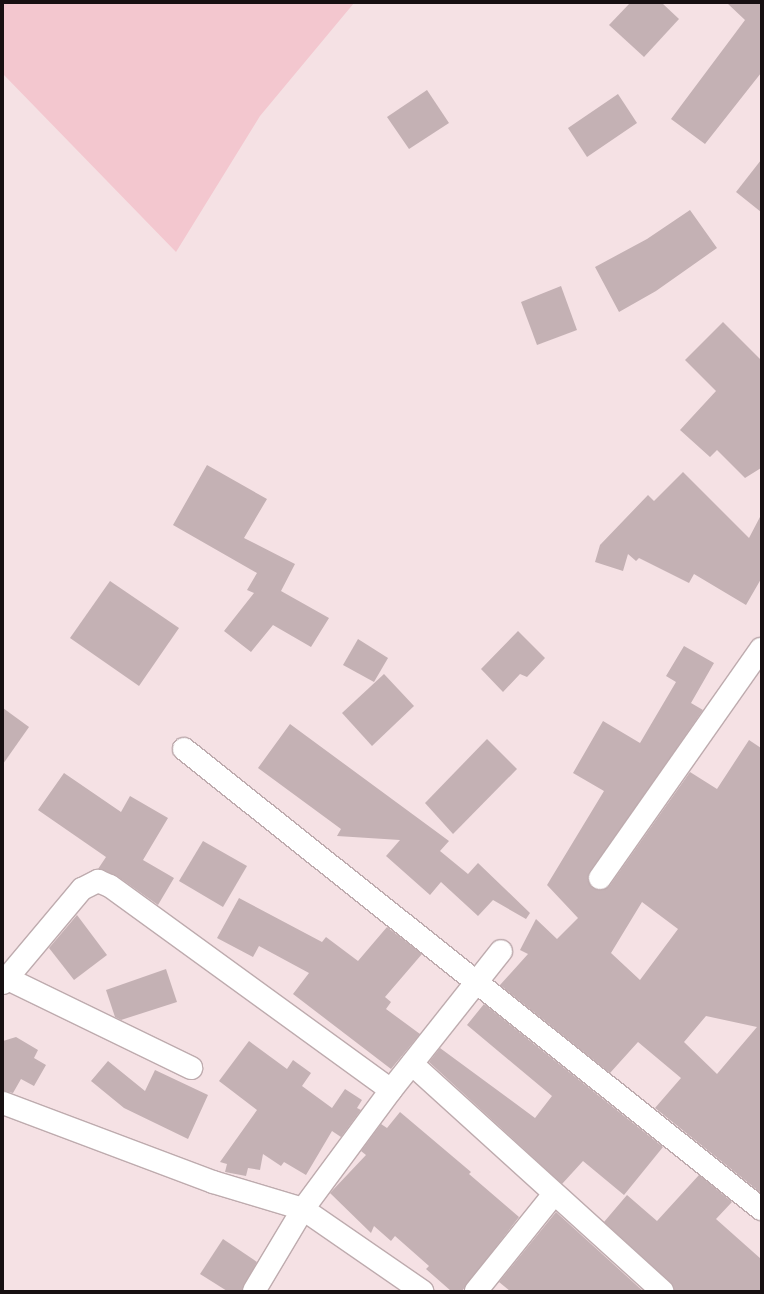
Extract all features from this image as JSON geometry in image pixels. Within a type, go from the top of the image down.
[{"type":"street","points":[[600,878],[761,649]]},
{"type":"street","points":[[184,749],[761,1209]]},
{"type":"street","points":[[191,1068],[5,980],[82,889],[98,881],[110,886],[391,1090]]},
{"type":"street","points":[[254,1291],[303,1210],[391,1090],[501,951]]},
{"type":"street","points":[[412,1064],[662,1291]]},
{"type":"street","points":[[3,1103],[213,1182],[303,1210],[422,1291]]},
{"type":"street","points":[[476,1291],[554,1194]]},
{"type":"shaded area","points":[[3,3],[354,3],[260,116],[176,252],[3,74]]},
{"type":"building","points":[[630,3],[662,3],[679,19],[644,57],[609,25]]},
{"type":"building","points":[[727,3],[761,3],[761,73],[705,144],[671,119],[745,20]]},
{"type":"building","points":[[427,90],[449,123],[409,149],[387,117]]},
{"type":"building","points":[[618,94],[637,123],[587,157],[568,128]]},
{"type":"building","points":[[761,160],[761,212],[736,192]]},
{"type":"building","points":[[690,210],[717,248],[656,291],[619,312],[595,267],[647,239]]},
{"type":"building","points":[[561,286],[577,330],[537,345],[521,302]]},
{"type":"building","points":[[723,322],[761,360],[761,468],[745,478],[717,450],[710,457],[680,430],[716,391],[685,360]]},
{"type":"building","points":[[207,465],[267,499],[244,538],[295,564],[281,591],[329,618],[311,647],[273,625],[251,652],[224,631],[254,593],[247,590],[257,573],[173,525]]},
{"type":"building","points":[[683,472],[749,538],[761,515],[761,579],[746,605],[694,574],[689,583],[639,558],[636,561],[628,554],[623,571],[595,562],[600,545],[648,495],[654,501]]},
{"type":"building","points":[[110,581],[179,628],[139,686],[70,638]]},
{"type":"building","points":[[518,631],[545,658],[527,677],[520,674],[503,692],[481,669]]},
{"type":"building","points":[[358,639],[388,658],[374,682],[343,665]]},
{"type":"building","points":[[684,646],[714,663],[691,703],[703,710],[588,877],[593,888],[605,889],[610,885],[690,772],[717,789],[749,740],[761,748],[761,1193],[655,1108],[681,1078],[638,1042],[610,1073],[500,985],[528,954],[520,950],[536,919],[557,939],[578,918],[547,885],[604,791],[573,773],[603,721],[640,743],[676,682],[666,676]],"holes":[[[642,902],[678,929],[640,980],[611,953]],[[706,1016],[757,1027],[717,1074],[684,1042]]]},
{"type":"building","points":[[384,674],[414,706],[372,746],[342,713]]},
{"type":"building","points":[[3,708],[29,727],[3,764]]},
{"type":"building","points":[[290,724],[449,841],[440,851],[468,874],[478,863],[530,913],[526,919],[493,900],[478,916],[441,882],[430,895],[386,856],[400,840],[337,836],[341,829],[258,768]]},
{"type":"building","points":[[487,739],[517,769],[453,834],[425,803]]},
{"type":"building","points":[[64,773],[121,812],[130,796],[168,818],[143,860],[174,878],[158,905],[117,876],[98,869],[106,857],[38,810]]},
{"type":"building","points":[[203,841],[247,866],[223,907],[179,881]]},
{"type":"building","points":[[239,898],[322,942],[326,937],[358,961],[387,927],[422,954],[385,997],[391,1002],[386,1009],[420,1034],[391,1069],[293,994],[309,973],[259,946],[253,957],[217,938]]},
{"type":"building","points":[[77,915],[107,955],[74,980],[49,948]]},
{"type":"building","points":[[166,969],[177,1002],[121,1020],[115,1017],[106,990]]},
{"type":"building","points":[[484,1004],[663,1147],[624,1195],[583,1161],[562,1184],[429,1062],[440,1048],[535,1118],[552,1096],[467,1025]]},
{"type":"building","points":[[16,1037],[38,1050],[34,1058],[46,1065],[34,1086],[21,1079],[13,1093],[3,1091],[3,1041]]},
{"type":"building","points":[[249,1041],[287,1069],[293,1060],[311,1073],[302,1086],[332,1108],[345,1089],[362,1100],[357,1108],[361,1110],[341,1137],[332,1131],[306,1175],[284,1162],[281,1166],[263,1154],[260,1170],[248,1168],[246,1176],[225,1172],[227,1164],[220,1162],[257,1110],[219,1081]]},
{"type":"building","points":[[108,1061],[145,1091],[155,1070],[208,1095],[188,1139],[124,1108],[91,1081]]},
{"type":"building","points":[[400,1112],[471,1172],[469,1174],[519,1217],[462,1291],[451,1291],[426,1269],[429,1266],[395,1236],[391,1241],[374,1226],[371,1233],[330,1193],[366,1155],[361,1151],[381,1124],[387,1128]]},
{"type":"building","points":[[699,1175],[732,1202],[716,1219],[761,1259],[761,1291],[674,1291],[670,1282],[604,1222],[627,1195],[657,1221]]},
{"type":"building","points":[[556,1212],[643,1291],[510,1291],[499,1282]]},
{"type":"building","points":[[223,1239],[257,1262],[242,1291],[227,1291],[200,1274]]}]
